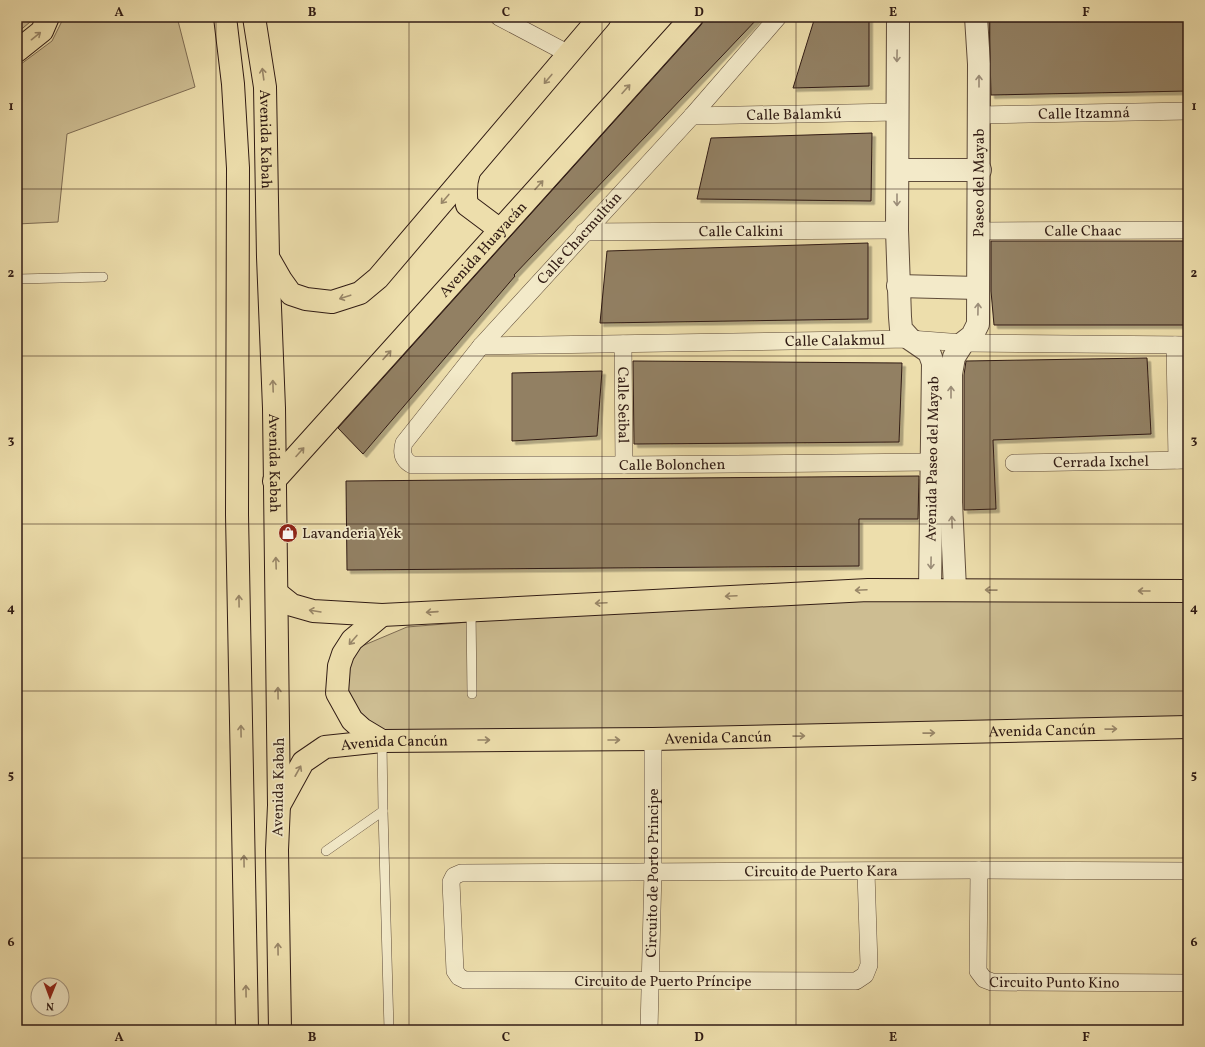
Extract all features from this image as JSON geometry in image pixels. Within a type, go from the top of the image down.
[{"type":"main road","points":[[17,52],[42,31],[48,17]]},
{"type":"main road","name":"Avenida Kabah","points":[[225,17],[232,84],[238,168],[237,515],[247,1030]]},
{"type":"main road","name":"Avenida Kabah","points":[[254,17],[265,87],[268,257],[274,408],[279,805],[277,850],[280,1030]]},
{"type":"main road","points":[[238,168],[268,257],[291,294],[332,302],[360,293],[378,278],[600,17]]},
{"type":"main road","name":"Avenida Huayacán","points":[[274,481],[499,229],[692,17]]},
{"type":"main road","points":[[469,172],[465,183],[467,206],[499,229]]},
{"type":"main road","points":[[277,593],[292,605],[313,611],[382,615],[471,609],[868,590],[955,589],[1186,592]]},
{"type":"main road","points":[[382,615],[352,640],[343,654],[339,666],[337,692],[352,720],[362,729],[382,741]]},
{"type":"main road","name":"Avenida Cancún","points":[[279,805],[303,762],[325,747],[382,741],[653,740],[1188,727]]},
{"type":"street","points":[[499,17],[569,54]]},
{"type":"street","name":"Calle Chacmultún","points":[[412,465],[407,462],[403,456],[402,449],[404,442],[481,346],[692,116],[778,17]]},
{"type":"street","points":[[898,17],[896,112],[898,170],[898,286],[902,329],[910,340]]},
{"type":"street","name":"Paseo del Mayab","points":[[964,343],[972,336],[978,324],[980,170],[979,64],[976,17]]},
{"type":"street","name":"Calle Itzamná","points":[[979,115],[1188,111]]},
{"type":"street","name":"Calle Balamkú","points":[[692,116],[896,112]]},
{"type":"street","points":[[898,170],[980,170]]},
{"type":"street","name":"Calle Calkini","points":[[584,232],[897,230]]},
{"type":"street","name":"Calle Chaac","points":[[979,231],[1188,230]]},
{"type":"street","points":[[898,286],[978,288]]},
{"type":"street","name":"Calle Calakmul","points":[[481,346],[910,340],[964,343],[1181,345]]},
{"type":"street","name":"Avenida Paseo del Mayab","points":[[910,340],[929,352],[932,363],[930,589]]},
{"type":"street","name":"Avenida Paseo del Mayab","points":[[955,589],[951,502],[951,374],[954,357],[964,343]]},
{"type":"street","name":"Calle Seibal","points":[[622,344],[624,465]]},
{"type":"street","points":[[1181,345],[1182,460]]},
{"type":"street","name":"Cerrada Ixchel","points":[[1014,463],[1182,460]]},
{"type":"street","name":"Calle Bolonchen","points":[[412,465],[624,465],[932,462]]},
{"type":"street","name":"Circuito de Porto Principe","points":[[649,1030],[649,981],[653,871],[653,740]]},
{"type":"street","name":"Circuito Punto Kino","points":[[979,870],[978,972],[984,979],[992,982],[1188,983]]},
{"type":"street","name":"Circuito de Puerto Kara","points":[[454,876],[461,873],[653,871],[1188,871]]},
{"type":"street","name":"Circuito de Puerto Príncipe","points":[[454,876],[451,882],[455,971],[458,977],[465,980],[856,981],[865,975],[869,965],[866,872]]},
{"type":"lane","points":[[17,279],[103,277]]},
{"type":"lane","points":[[471,609],[472,694]]},
{"type":"lane","points":[[382,741],[389,1030]]},
{"type":"lane","points":[[326,851],[383,811]]},
{"type":"shaded area","points":[[17,17],[32,17],[30,22],[17,33]]},
{"type":"shaded area","points":[[64,17],[177,17],[195,87],[67,134],[58,222],[17,224],[17,67],[52,41]]},
{"type":"shaded area","points":[[868,590],[1188,591],[1188,728],[382,741],[352,720],[343,654],[407,627]]},
{"type":"building","points":[[706,17],[759,17],[514,275],[515,276],[363,454],[338,428],[701,25]]},
{"type":"building","points":[[815,17],[869,17],[869,86],[793,88]]},
{"type":"building","points":[[1188,18],[1188,91],[991,95],[989,19]]},
{"type":"building","points":[[872,133],[871,201],[697,199],[711,138]]},
{"type":"building","points":[[991,241],[1188,241],[1188,325],[994,325],[991,291]]},
{"type":"building","points":[[868,243],[868,319],[600,323],[607,251]]},
{"type":"building","points":[[1147,358],[1151,434],[993,440],[996,509],[964,510],[964,375],[966,361]]},
{"type":"building","points":[[633,361],[902,363],[899,442],[634,444]]},
{"type":"building","points":[[602,371],[597,436],[512,441],[512,373]]},
{"type":"building","points":[[919,476],[918,519],[859,519],[859,566],[347,570],[346,481]]},
{"type":"place","name":"Lavanderia Yek","points":[[288,533]]}]
